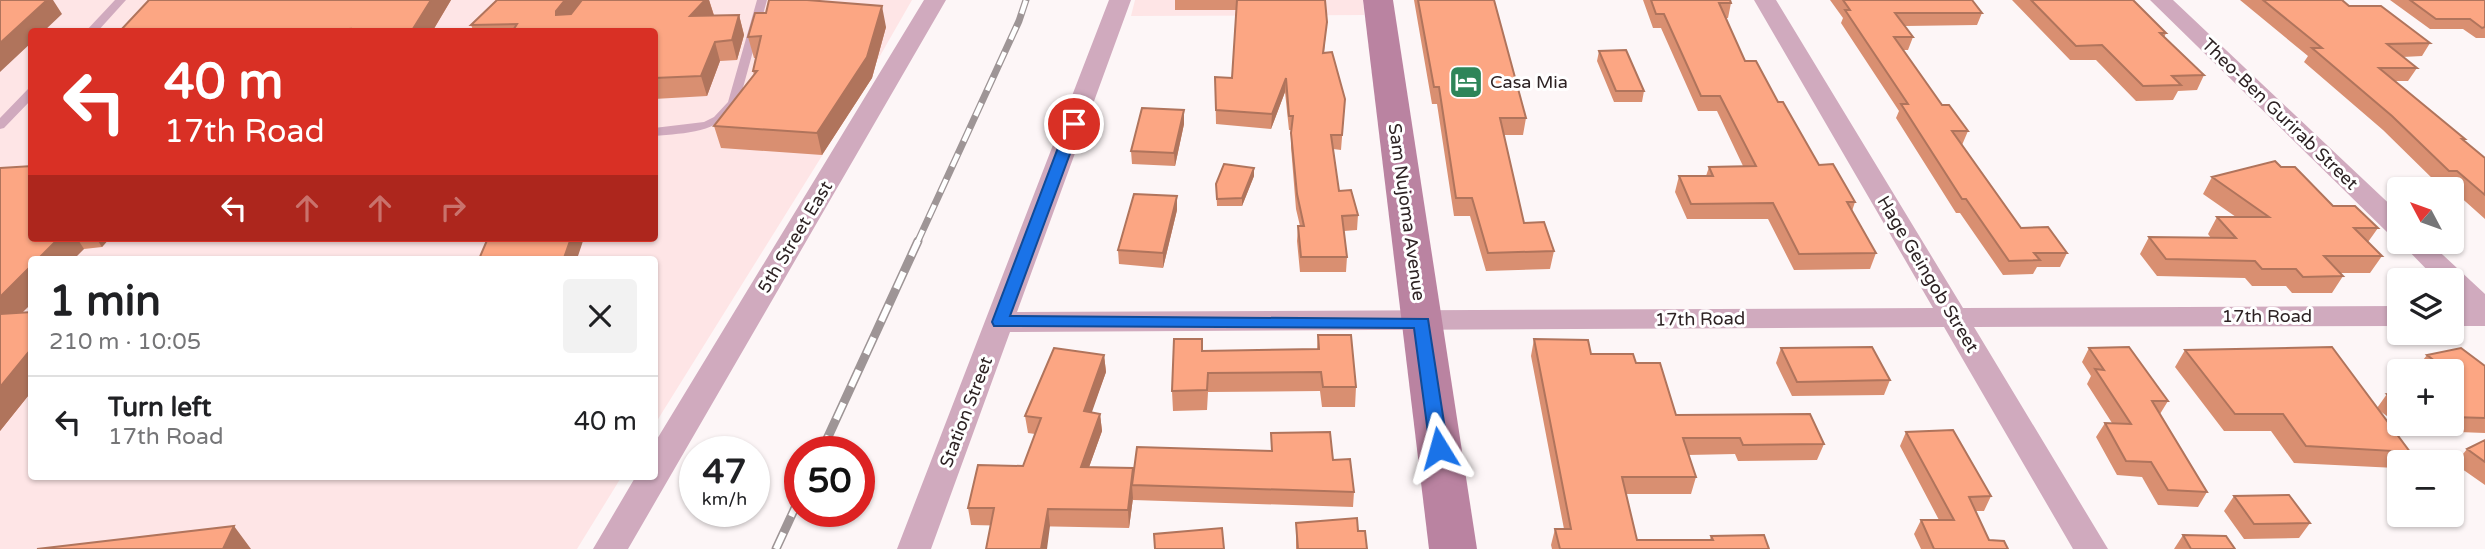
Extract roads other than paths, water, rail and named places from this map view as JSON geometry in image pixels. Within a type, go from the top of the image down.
[{"type":"main road","name":"Sam Nujoma Avenue","points":[[1378,0],[1452,549]]},
{"type":"street","name":"5th Street East","points":[[658,468],[934,0]]},
{"type":"street","name":"Station Street","points":[[914,549],[1120,0]]},
{"type":"street","name":"Hage Geingob Street","points":[[1765,0],[2091,549]]},
{"type":"street","name":"Theo-Ben Gurirab Street","points":[[2161,0],[2387,217]]},
{"type":"street","points":[[2426,254],[2485,310]]},
{"type":"street","name":"17th Road","points":[[1000,322],[1422,323],[1953,316],[2387,316]]},
{"type":"street","points":[[2464,316],[2485,316]]},
{"type":"street","name":"5th Street East","points":[[610,549],[651,480]]},
{"type":"lane","points":[[94,28],[121,0]]},
{"type":"lane","points":[[658,132],[705,127],[726,116],[734,103],[762,0]]},
{"type":"lane","points":[[0,125],[28,96]]},
{"type":"railway","points":[[917,243],[1019,21],[1026,0]]},
{"type":"railway","points":[[828,436],[918,241]]},
{"type":"railway","points":[[776,549],[786,527]]},
{"type":"place","name":"Casa Mia","points":[[1466,82]]}]
